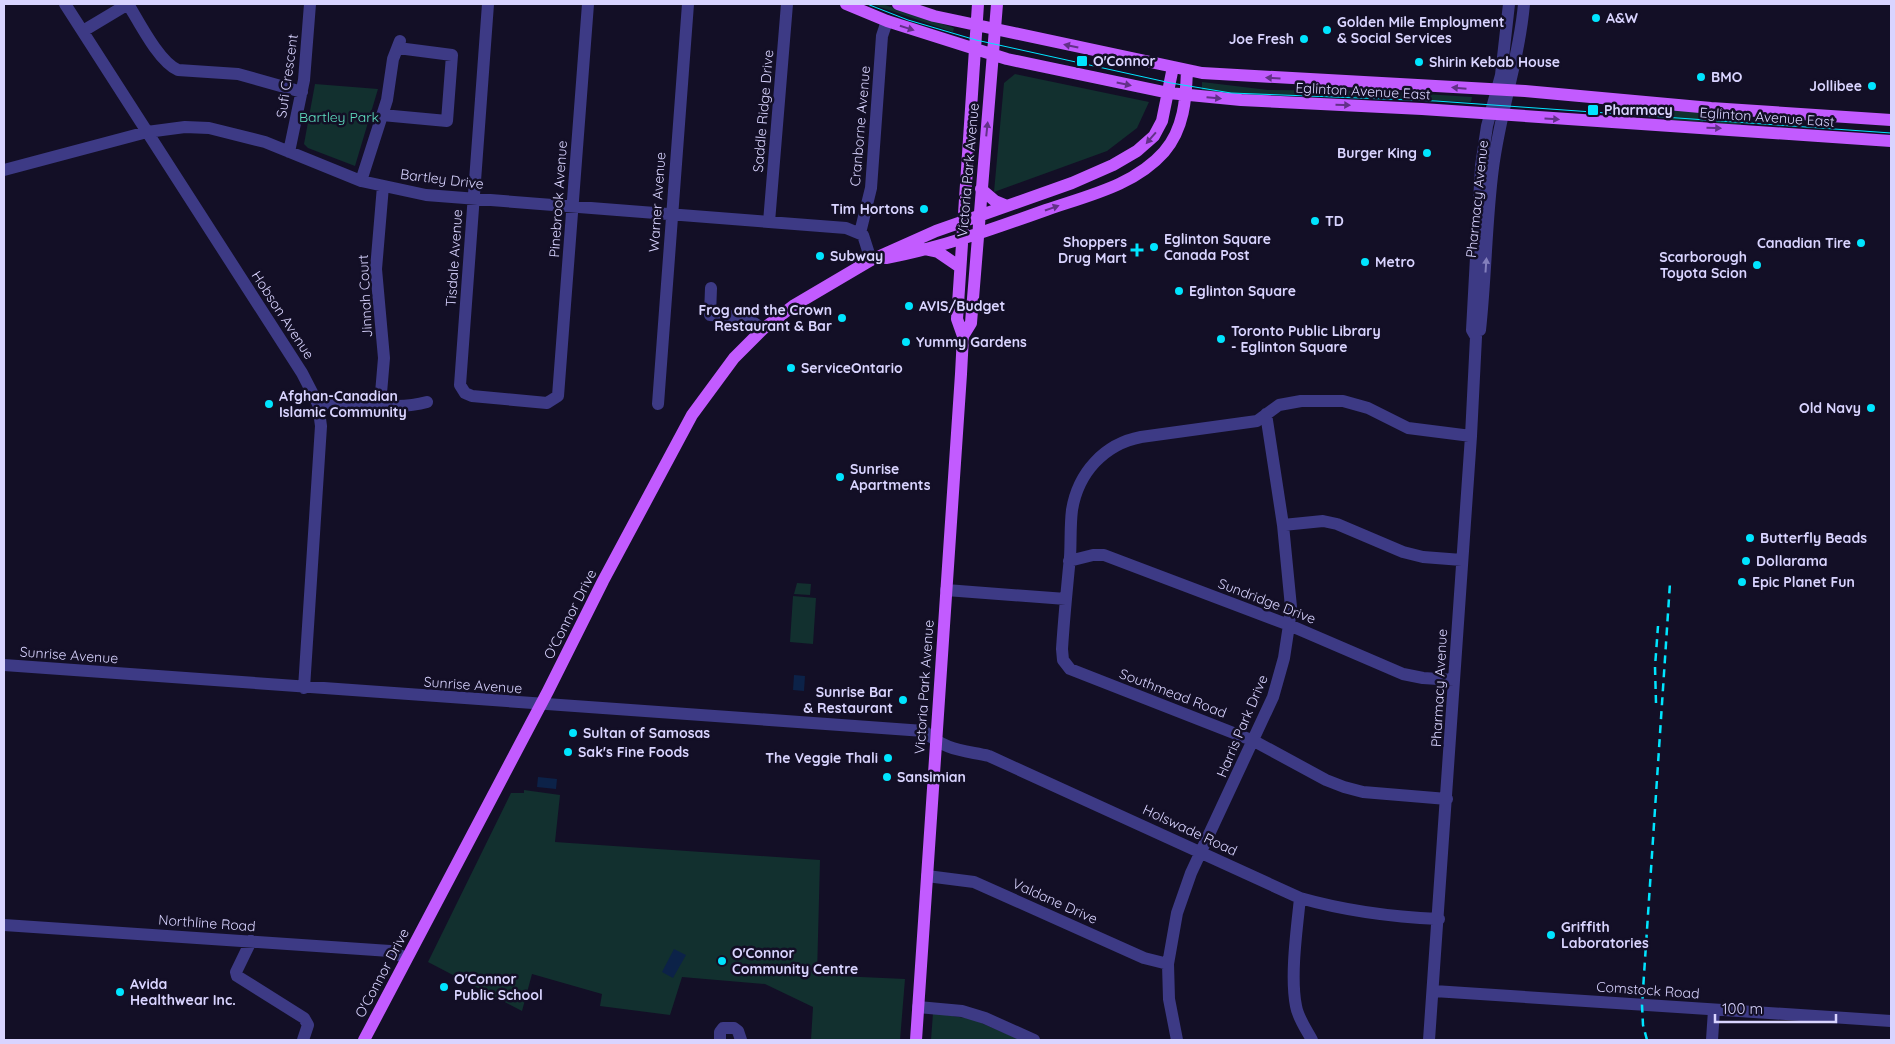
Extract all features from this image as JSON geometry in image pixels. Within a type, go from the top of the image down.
[{"type":"main road","name":"Eglinton Avenue East","points":[[846,4],[887,21],[993,55],[1187,96],[1891,141]]},
{"type":"main road","name":"Eglinton Avenue East","points":[[898,4],[934,16],[1187,70],[1322,81],[1510,90],[1717,109],[1891,120]]},
{"type":"main road","name":"Victoria Park Avenue","points":[[916,1040],[963,336],[957,319],[978,4]]},
{"type":"main road","name":"Victoria Park Avenue","points":[[963,336],[970,323],[996,4]]},
{"type":"main road","points":[[964,222],[1080,179],[1113,165],[1137,151],[1158,130],[1169,93],[1173,67]]},
{"type":"main road","points":[[963,239],[1099,192],[1128,180],[1146,168],[1164,152],[1173,139],[1181,120],[1187,96],[1187,70]]},
{"type":"main road","points":[[981,188],[995,201],[1007,206]]},
{"type":"main road","name":"O'Connor Drive","points":[[364,1040],[541,704],[603,581],[692,415],[734,358],[763,329],[792,306],[871,260],[901,245],[964,222]]},
{"type":"main road","points":[[975,260],[989,238],[1006,225]]},
{"type":"main road","name":"O'Connor Drive","points":[[871,260],[902,255],[963,239]]},
{"type":"main road","points":[[921,249],[938,252],[960,267]]},
{"type":"street","name":"Hobson Avenue","points":[[65,4],[302,373],[318,404],[321,426],[304,688]]},
{"type":"street","points":[[83,32],[128,4],[171,67],[178,70],[238,74],[302,92]]},
{"type":"street","name":"Sufi Crescent","points":[[289,152],[302,92],[310,4]]},
{"type":"street","name":"Tisdale Avenue","points":[[488,4],[460,382],[465,392],[476,397],[547,403],[558,396]]},
{"type":"street","name":"Pinebrook Avenue","points":[[558,396],[588,4]]},
{"type":"street","name":"Warner Avenue","points":[[658,404],[688,4]]},
{"type":"street","name":"Saddle Ridge Drive","points":[[769,222],[787,4]]},
{"type":"street","name":"Pharmacy Avenue","points":[[1476,337],[1472,330],[1481,166],[1490,114],[1501,75],[1509,4]]},
{"type":"street","name":"Pharmacy Avenue","points":[[1429,1040],[1439,919],[1476,337],[1480,331],[1493,168],[1503,115],[1521,41],[1524,4]]},
{"type":"street","name":"Cranborne Avenue","points":[[860,233],[871,188],[882,36],[887,21]]},
{"type":"street","points":[[362,181],[382,115],[393,59],[399,44],[452,55],[447,121],[382,115]]},
{"type":"street","name":"Bartley Drive","points":[[4,170],[147,132],[185,127],[209,128],[241,134],[362,181],[426,195],[846,228],[860,233]]},
{"type":"street","name":"Jinnah Court","points":[[380,404],[384,358],[376,269],[383,186]]},
{"type":"street","points":[[860,233],[866,242],[871,260]]},
{"type":"street","points":[[711,288],[710,315],[745,317],[763,329]]},
{"type":"street","name":"Southmead Road","points":[[1447,799],[1363,792],[1326,780],[1254,741],[1070,669],[1063,660],[1062,649],[1072,511],[1078,488],[1086,472],[1106,451],[1128,440],[1257,422],[1279,405],[1301,401],[1343,401],[1368,408],[1408,428],[1471,436]]},
{"type":"street","points":[[318,404],[334,402],[412,406],[427,402]]},
{"type":"street","name":"Harris Park Drive","points":[[1177,1040],[1169,999],[1168,964],[1177,913],[1191,874],[1254,741],[1279,678],[1290,625],[1291,607],[1283,525],[1266,414]]},
{"type":"street","points":[[1283,525],[1323,521],[1337,524],[1403,552],[1423,557],[1462,560]]},
{"type":"street","name":"Sundridge Drive","points":[[1069,561],[1093,555],[1104,555],[1290,625],[1403,674],[1423,678],[1454,680]]},
{"type":"street","points":[[946,590],[1066,599]]},
{"type":"street","name":"Sunrise Avenue","points":[[4,665],[924,731],[936,742]]},
{"type":"street","name":"Holswade Road","points":[[936,742],[950,749],[989,756],[1300,898],[1335,908],[1375,915],[1439,919]]},
{"type":"street","name":"Valdane Drive","points":[[927,876],[974,882],[1144,958],[1168,964]]},
{"type":"street","points":[[1300,898],[1294,986],[1296,1006],[1302,1023],[1312,1040]]},
{"type":"street","name":"Northline Road","points":[[4,925],[390,951],[406,958]]},
{"type":"street","points":[[251,941],[236,972],[243,982],[301,1015],[308,1025],[303,1040]]},
{"type":"street","name":"Comstock Road","points":[[1434,991],[1891,1021]]},
{"type":"street","points":[[918,1007],[962,1010],[1034,1040]]},
{"type":"street","points":[[1712,1040],[1714,1010]]},
{"type":"street","points":[[720,1040],[720,1032],[723,1028],[734,1028],[738,1032],[740,1040]]},
{"type":"green space","points":[[871,4],[882,4],[954,28],[953,32]]},
{"type":"green space","points":[[1015,74],[1149,102],[1137,128],[1107,151],[994,192],[1004,83]]},
{"type":"green space","points":[[1202,82],[1268,90],[1379,91],[1472,97],[1471,102],[1269,94],[1268,97],[1202,90]]},
{"type":"green space","name":"Bartley Park","points":[[315,84],[378,89],[355,166],[308,148],[304,144]]},
{"type":"green space","points":[[1658,107],[1704,112],[1703,122],[1669,120],[1670,111],[1657,110]]},
{"type":"green space","points":[[1717,113],[1742,114],[1741,126],[1716,123]]},
{"type":"green space","points":[[797,583],[811,584],[810,595],[794,594]]},
{"type":"green space","points":[[793,596],[816,598],[813,644],[790,642]]},
{"type":"green space","points":[[524,790],[560,795],[555,842],[820,860],[817,975],[905,979],[900,1040],[811,1040],[813,1007],[765,984],[682,977],[670,1015],[600,1006],[602,994],[532,974],[522,1011],[428,962],[511,793],[524,793]]},
{"type":"green space","points":[[933,1013],[972,1019],[1021,1040],[931,1040]]},
{"type":"water","points":[[794,675],[805,676],[804,691],[793,690]]},
{"type":"water","points":[[538,777],[557,779],[556,789],[537,787]]},
{"type":"water","points":[[674,949],[686,955],[673,978],[662,972]]},
{"type":"tram line","points":[[867,4],[908,20],[976,40],[1171,83],[1231,93],[1436,101],[1891,133]]},
{"type":"railway","points":[[1647,1040],[1643,1025],[1642,1005],[1670,583]]},
{"type":"railway","points":[[1656,703],[1655,667],[1658,626]]},
{"type":"place","name":"A&W","points":[[1596,18]]},
{"type":"place","name":"Golden Mile Employment & Social Services","points":[[1327,30]]},
{"type":"place","name":"Joe Fresh","points":[[1304,39]]},
{"type":"place","name":"O'Connor","points":[[1082,61]]},
{"type":"place","name":"Shirin Kebab House","points":[[1419,62]]},
{"type":"place","name":"BMO","points":[[1701,77]]},
{"type":"place","name":"Jollibee","points":[[1872,86]]},
{"type":"place","name":"Pharmacy","points":[[1593,110]]},
{"type":"place","name":"Burger King","points":[[1427,153]]},
{"type":"place","name":"Tim Hortons","points":[[924,209]]},
{"type":"place","name":"TD","points":[[1315,221]]},
{"type":"place","name":"Canadian Tire","points":[[1861,243]]},
{"type":"place","name":"Eglinton Square Canada Post","points":[[1154,247]]},
{"type":"place","name":"Shoppers Drug Mart","points":[[1137,250]]},
{"type":"place","name":"Subway","points":[[820,256]]},
{"type":"place","name":"Metro","points":[[1365,262]]},
{"type":"place","name":"Scarborough Toyota Scion","points":[[1757,265]]},
{"type":"place","name":"Eglinton Square","points":[[1179,291]]},
{"type":"place","name":"AVIS/Budget","points":[[909,306]]},
{"type":"place","name":"Frog and the Crown Restaurant & Bar","points":[[842,318]]},
{"type":"place","name":"Toronto Public Library - Eglinton Square","points":[[1221,339]]},
{"type":"place","name":"Yummy Gardens","points":[[906,342]]},
{"type":"place","name":"ServiceOntario","points":[[791,368]]},
{"type":"place","name":"Afghan-Canadian Islamic Community","points":[[269,404]]},
{"type":"place","name":"Old Navy","points":[[1871,408]]},
{"type":"place","name":"Sunrise Apartments","points":[[840,477]]},
{"type":"place","name":"Butterfly Beads","points":[[1750,538]]},
{"type":"place","name":"Dollarama","points":[[1746,561]]},
{"type":"place","name":"Epic Planet Fun","points":[[1742,582]]},
{"type":"place","name":"Sunrise Bar & Restaurant","points":[[903,700]]},
{"type":"place","name":"Sultan of Samosas","points":[[573,733]]},
{"type":"place","name":"Sak's Fine Foods","points":[[568,752]]},
{"type":"place","name":"The Veggie Thali","points":[[888,758]]},
{"type":"place","name":"Sansimian","points":[[887,777]]},
{"type":"place","name":"Griffith Laboratories","points":[[1551,935]]},
{"type":"place","name":"O'Connor Community Centre","points":[[722,961]]},
{"type":"place","name":"O'Connor Public School","points":[[444,987]]},
{"type":"place","name":"Avida Healthwear Inc.","points":[[120,992]]}]
